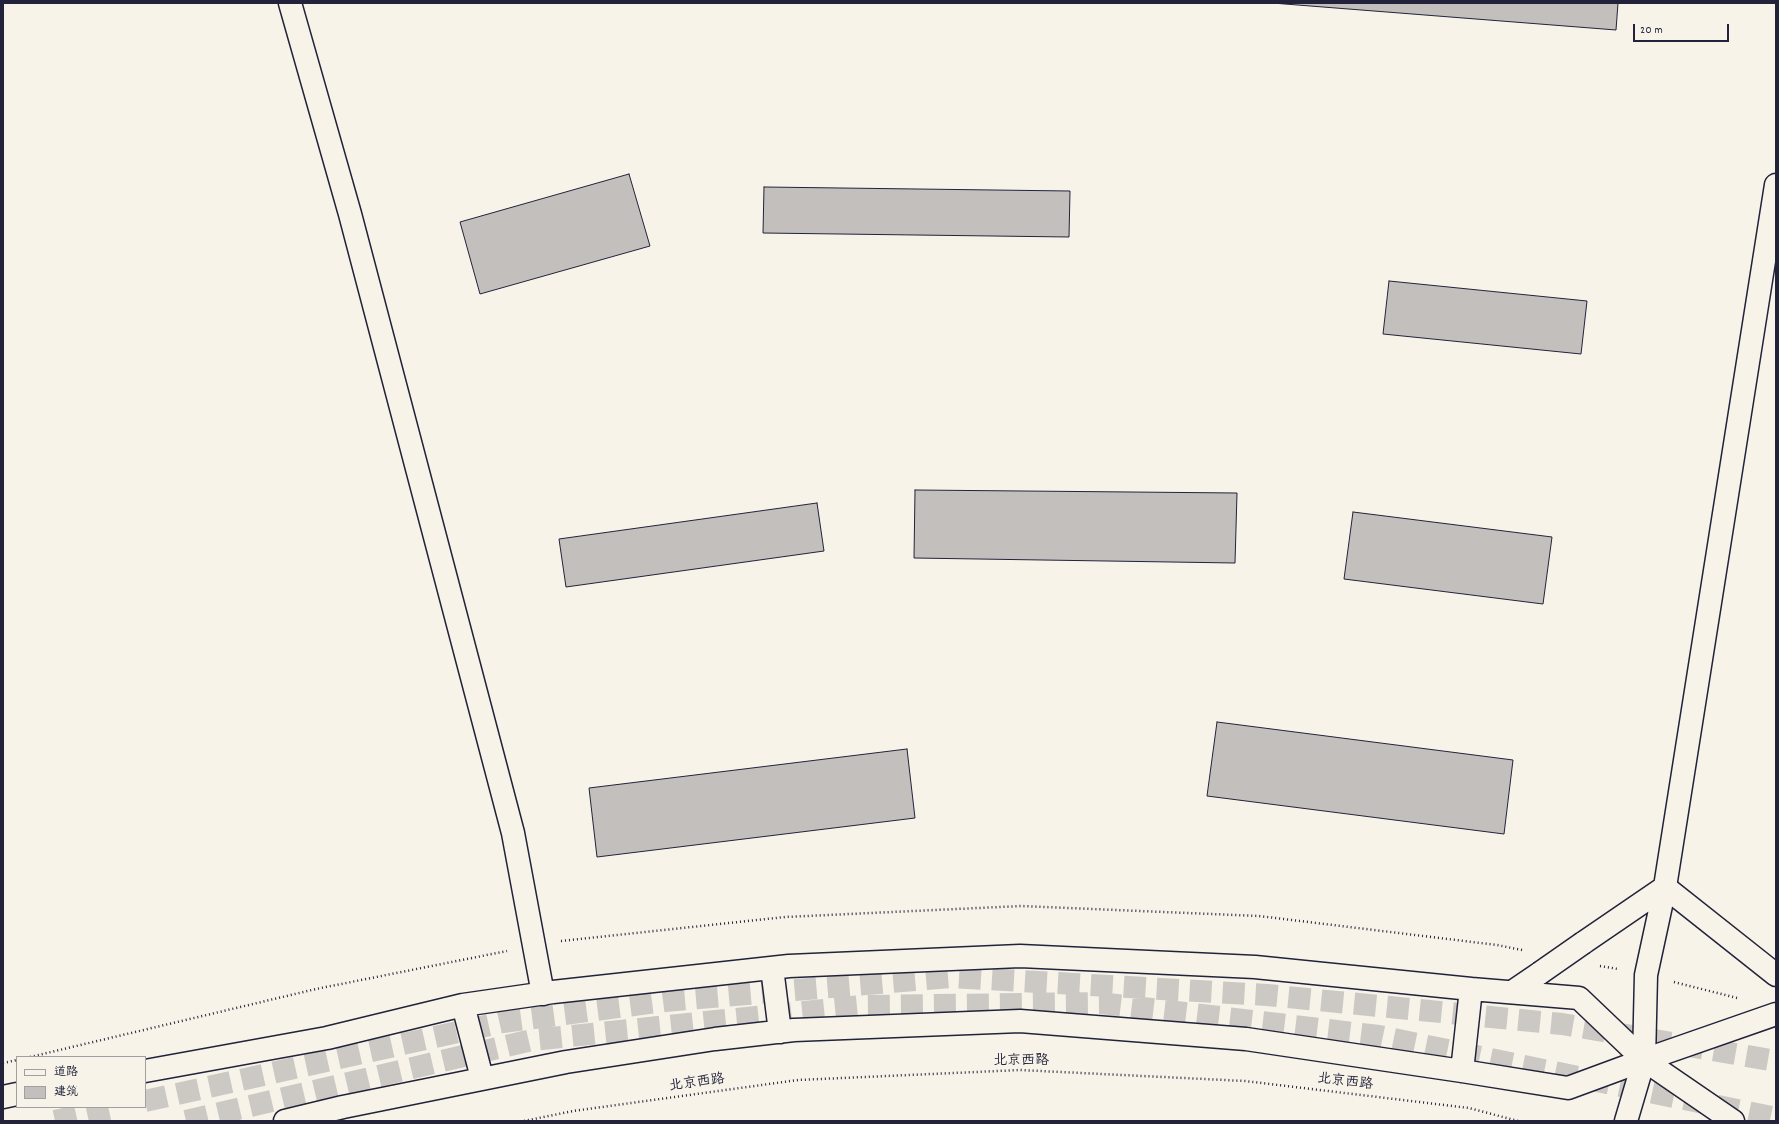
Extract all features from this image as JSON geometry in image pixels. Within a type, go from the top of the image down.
[{"type":"main road","points":[[290,3],[350,214],[513,832],[543,994]]},
{"type":"main road","points":[[1626,1121],[1644,1060],[1646,975],[1665,887],[1776,185]]},
{"type":"main road","points":[[1512,992],[1665,887]]},
{"type":"main road","points":[[1665,887],[1769,970]]},
{"type":"main road","points":[[146,1071],[327,1038],[463,1005],[543,994],[797,966],[1020,956],[1255,967],[1471,989],[1579,998],[1644,1060],[1732,1121]]},
{"type":"main road","points":[[772,968],[780,1032]]},
{"type":"main road","points":[[1462,1071],[1471,989]]},
{"type":"main road","points":[[463,1005],[482,1078]]},
{"type":"main road","points":[[285,1121],[482,1078],[566,1062],[715,1039],[780,1032],[1020,1021],[1246,1039],[1568,1088],[1766,1018]]},
{"type":"main road","points":[[3,1097],[16,1094]]},
{"type":"path","points":[[3,1063],[16,1060]]},
{"type":"path","name":"北京西路","points":[[524,1121],[573,1111],[798,1080],[1020,1070],[1244,1080],[1469,1108],[1518,1121]]},
{"type":"building","points":[[1272,3],[1618,3],[1616,30]]},
{"type":"building","points":[[629,174],[650,246],[480,294],[460,222]]},
{"type":"building","points":[[764,187],[1070,191],[1069,237],[763,233]]},
{"type":"building","points":[[1389,281],[1587,301],[1581,354],[1383,334]]},
{"type":"building","points":[[915,490],[1237,493],[1235,563],[914,558]]},
{"type":"building","points":[[817,503],[824,551],[566,587],[559,539]]},
{"type":"building","points":[[1353,512],[1552,537],[1543,604],[1344,579]]},
{"type":"building","points":[[1217,722],[1513,760],[1504,834],[1207,796]]},
{"type":"building","points":[[907,749],[915,818],[597,857],[589,788]]},
{"type":"tunnel","points":[[146,1101],[503,1022],[665,1001],[951,977],[1267,995],[1562,1024],[1776,1061]]},
{"type":"tunnel","points":[[186,1121],[532,1040],[862,1006],[1101,1003],[1379,1036],[1776,1118]]},
{"type":"tunnel","points":[[55,1121],[114,1108]]}]
